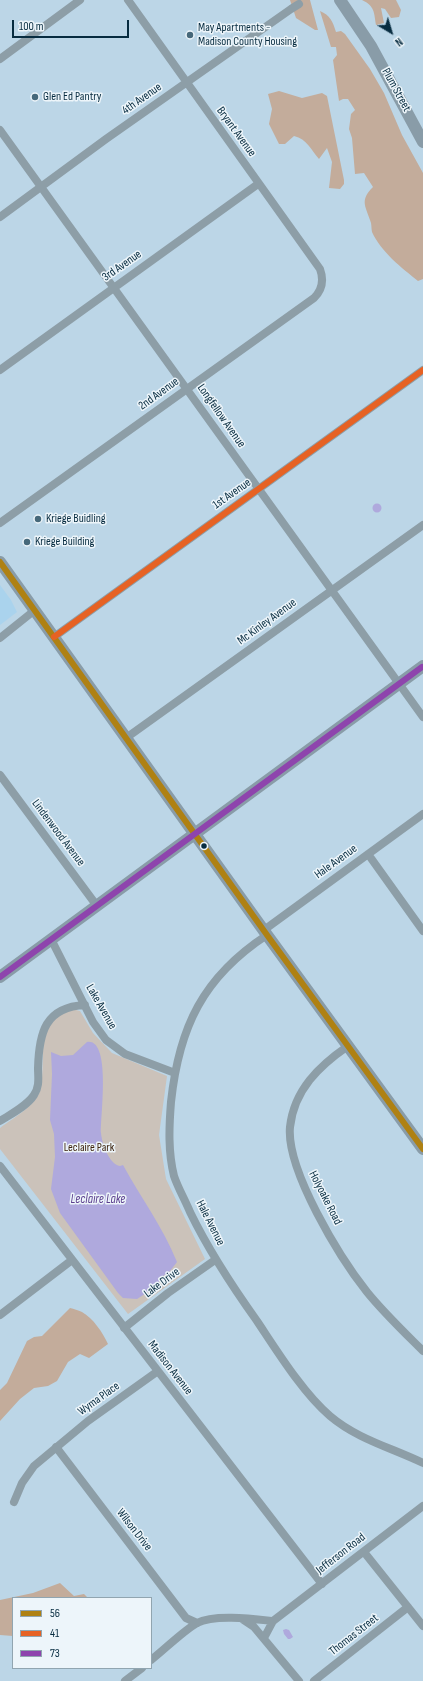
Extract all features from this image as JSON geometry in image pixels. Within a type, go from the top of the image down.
[{"type":"main road","name":"Plum Street","points":[[340,0],[371,46],[423,142]]},
{"type":"main road","points":[[0,562],[196,834],[265,933],[423,1149]]},
{"type":"main road","points":[[1,975],[196,834],[423,666]]},
{"type":"street","points":[[0,58],[80,0]]},
{"type":"street","name":"Bryant Avenue","points":[[128,0],[320,269],[322,279]]},
{"type":"street","name":"4th Avenue","points":[[0,217],[186,83],[299,4]]},
{"type":"street","name":"Longfellow Avenue","points":[[0,130],[423,717]]},
{"type":"street","name":"3rd Avenue","points":[[0,370],[258,184]]},
{"type":"street","name":"2nd Avenue","points":[[0,523],[314,298],[321,288],[322,279]]},
{"type":"street","name":"1st Avenue","points":[[54,637],[423,370]]},
{"type":"street","name":"Mc Kinley Avenue","points":[[126,738],[423,525]]},
{"type":"street","points":[[0,638],[35,610]]},
{"type":"street","name":"Lindenwood Avenue","points":[[0,775],[97,906]]},
{"type":"street","name":"Hale Avenue","points":[[423,814],[265,933],[227,966],[214,981],[202,999],[188,1028],[175,1073],[170,1114],[169,1144],[171,1160],[180,1191],[215,1260],[271,1342],[318,1405],[331,1416],[359,1435],[423,1462]]},
{"type":"street","points":[[368,854],[423,930]]},
{"type":"street","name":"Lake Avenue","points":[[51,940],[100,1032],[115,1047],[125,1054],[175,1073]]},
{"type":"street","points":[[0,1121],[29,1101],[34,1095],[38,1082],[39,1055],[42,1039],[50,1018],[64,1008],[85,1005]]},
{"type":"street","name":"Holyoake Road","points":[[348,1046],[317,1070],[302,1091],[294,1108],[290,1127],[292,1154],[310,1197],[351,1268],[383,1311],[423,1351]]},
{"type":"street","name":"Madison Avenue","points":[[0,1166],[322,1584]]},
{"type":"street","points":[[0,1314],[72,1260]]},
{"type":"street","name":"Lake Drive","points":[[124,1328],[174,1288],[215,1260]]},
{"type":"street","name":"Wyma Place","points":[[14,1502],[22,1483],[34,1466],[56,1447],[158,1371]]},
{"type":"street","name":"Wilson Drive","points":[[56,1447],[186,1618],[197,1623]]},
{"type":"street","name":"Jefferson Road","points":[[264,1638],[274,1622],[423,1506]]},
{"type":"street","points":[[364,1552],[423,1626]]},
{"type":"street","name":"Thomas Street","points":[[314,1681],[408,1607]]},
{"type":"street","points":[[241,1618],[254,1627],[299,1681]]},
{"type":"street","points":[[152,1659],[197,1623],[219,1619],[241,1618],[274,1622]]},
{"type":"street","points":[[125,1681],[141,1669]]},
{"type":"shaded area","points":[[290,0],[310,0],[318,30],[315,30],[296,18]]},
{"type":"shaded area","points":[[362,0],[396,0],[401,10],[399,17],[391,18],[385,9],[381,8],[384,23],[376,25],[372,7]]},
{"type":"shaded area","points":[[320,11],[331,19],[336,32],[341,31],[345,34],[370,69],[384,93],[402,135],[423,173],[423,279],[418,281],[386,253],[372,232],[365,199],[373,187],[364,173],[355,174],[352,138],[349,129],[351,114],[355,110],[348,99],[339,101],[333,60],[337,55],[336,47],[331,47]]},
{"type":"shaded area","points":[[279,91],[302,98],[322,93],[327,96],[344,180],[344,184],[340,189],[329,188],[332,162],[327,148],[319,159],[306,142],[298,137],[294,136],[285,144],[279,144],[269,124],[272,109],[268,94]]},
{"type":"shaded area","points":[[0,585],[11,600],[17,612],[0,625]]},
{"type":"shaded area","points":[[70,1308],[82,1312],[90,1318],[108,1344],[89,1358],[80,1354],[68,1362],[57,1381],[48,1386],[34,1388],[20,1399],[0,1421],[0,1390],[7,1383],[27,1341],[34,1337],[42,1336]]},
{"type":"shaded area","points":[[60,1583],[74,1596],[84,1594],[87,1597],[14,1597],[33,1593]]},
{"type":"shaded area","points":[[12,1597],[12,1636],[0,1635],[0,1600]]},
{"type":"green space","name":"Leclaire Park","points":[[72,1009],[80,1011],[93,1033],[112,1053],[167,1076],[159,1135],[166,1179],[205,1259],[128,1314],[0,1149],[0,1128],[28,1107],[40,1091],[42,1083],[44,1041],[49,1023],[55,1017]]},
{"type":"water","points":[[375,504],[379,504],[381,508],[379,512],[375,512],[373,510],[373,506]]},
{"type":"water","name":"Leclaire Lake","points":[[87,1042],[95,1044],[100,1053],[103,1081],[101,1133],[109,1158],[120,1166],[123,1165],[159,1225],[177,1262],[170,1271],[163,1276],[154,1288],[137,1299],[123,1298],[118,1293],[60,1213],[51,1189],[55,1157],[54,1134],[50,1120],[52,1074],[51,1052],[61,1056],[73,1055]]},
{"type":"water","points":[[283,1630],[289,1630],[293,1637],[290,1639],[288,1639],[284,1634]]},
{"type":"transit line","name":"41","points":[[54,637],[423,370]]},
{"type":"transit line","name":"56","points":[[0,562],[267,935],[423,1149]]},
{"type":"transit line","name":"73","points":[[0,977],[422,667]]},
{"type":"place","name":"May Apartments - Madison County Housing","points":[[190,35]]},
{"type":"place","name":"Glen Ed Pantry","points":[[35,97]]},
{"type":"place","name":"Kriege Buidling","points":[[38,519]]},
{"type":"place","name":"Kriege Building","points":[[27,542]]}]
